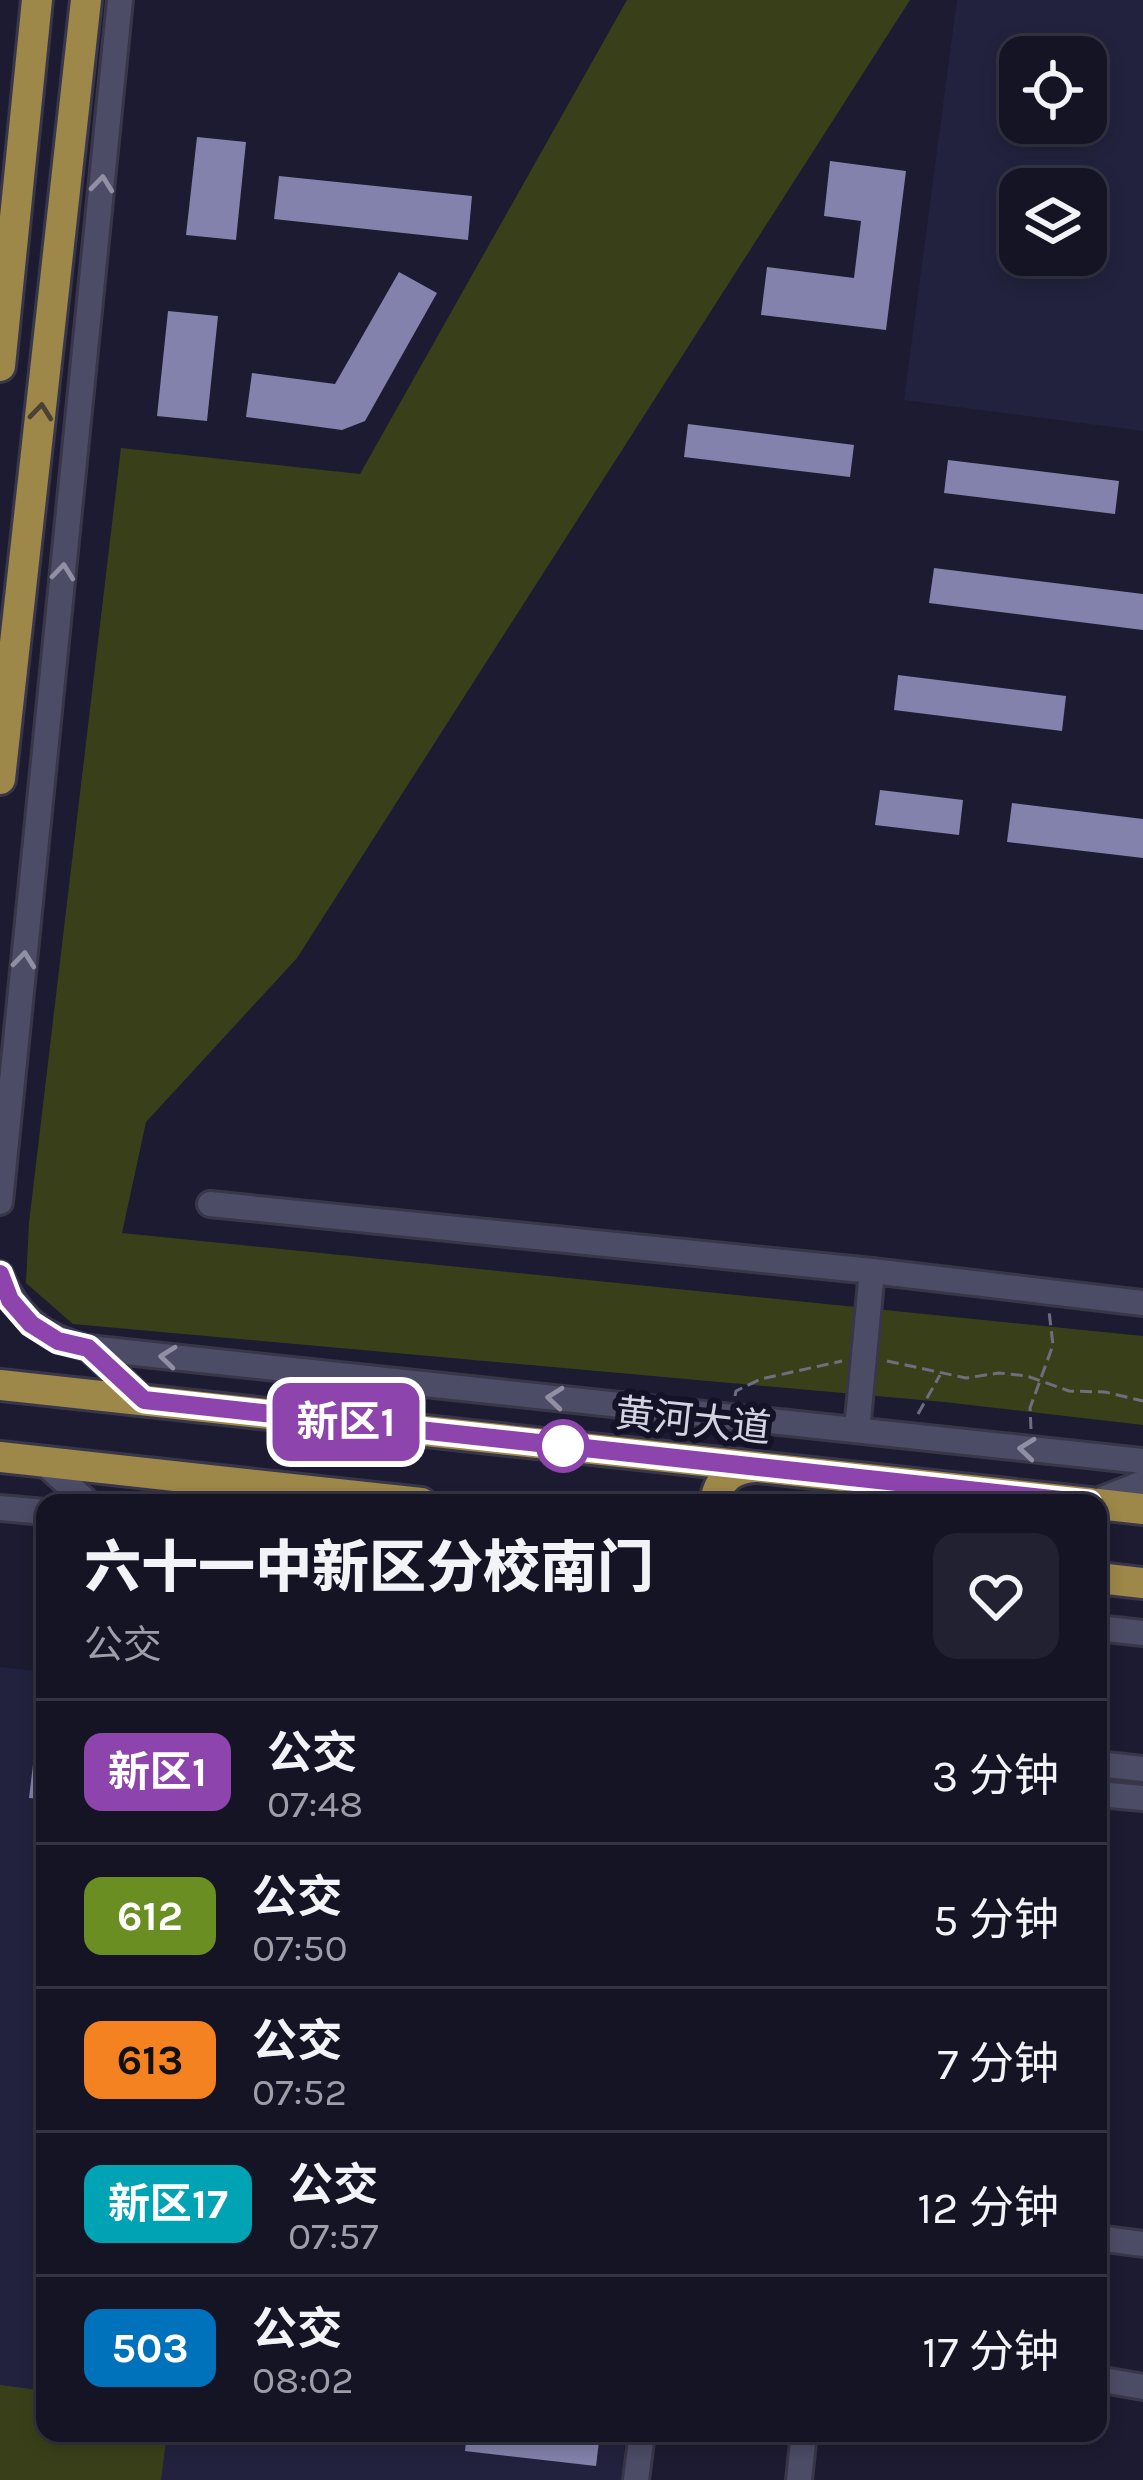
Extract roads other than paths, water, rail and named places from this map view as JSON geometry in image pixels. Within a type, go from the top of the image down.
[{"type":"main road","points":[[0,366],[38,0]]},
{"type":"main road","points":[[0,779],[86,0]]},
{"type":"main road","name":"黄河大道","points":[[0,1385],[1010,1494]]},
{"type":"main road","points":[[0,1456],[340,1494]]},
{"type":"main road","points":[[716,1494],[731,1472],[756,1467]]},
{"type":"main road","name":"黄河大道","points":[[1107,1505],[1143,1509]]},
{"type":"main road","points":[[1107,1579],[1143,1583]]},
{"type":"street","points":[[0,1202],[120,0]]},
{"type":"street","points":[[210,1204],[1143,1303]]},
{"type":"street","points":[[857,1430],[872,1271]]},
{"type":"street","points":[[0,1274],[10,1300],[31,1324],[58,1341],[88,1348],[1143,1461]]},
{"type":"street","points":[[88,1348],[144,1400]]},
{"type":"street","points":[[42,1461],[78,1494]]},
{"type":"street","points":[[1107,1498],[1143,1484]]},
{"type":"street","points":[[0,1508],[36,1511]]},
{"type":"street","points":[[1107,1629],[1143,1633]]},
{"type":"street","points":[[1107,1765],[1143,1768]]},
{"type":"street","points":[[1107,1795],[1143,1798]]},
{"type":"street","points":[[1107,2239],[1143,2244]]},
{"type":"street","points":[[1107,2381],[1143,2387]]},
{"type":"street","points":[[636,2480],[641,2442]]},
{"type":"street","points":[[799,2480],[803,2442]]}]
